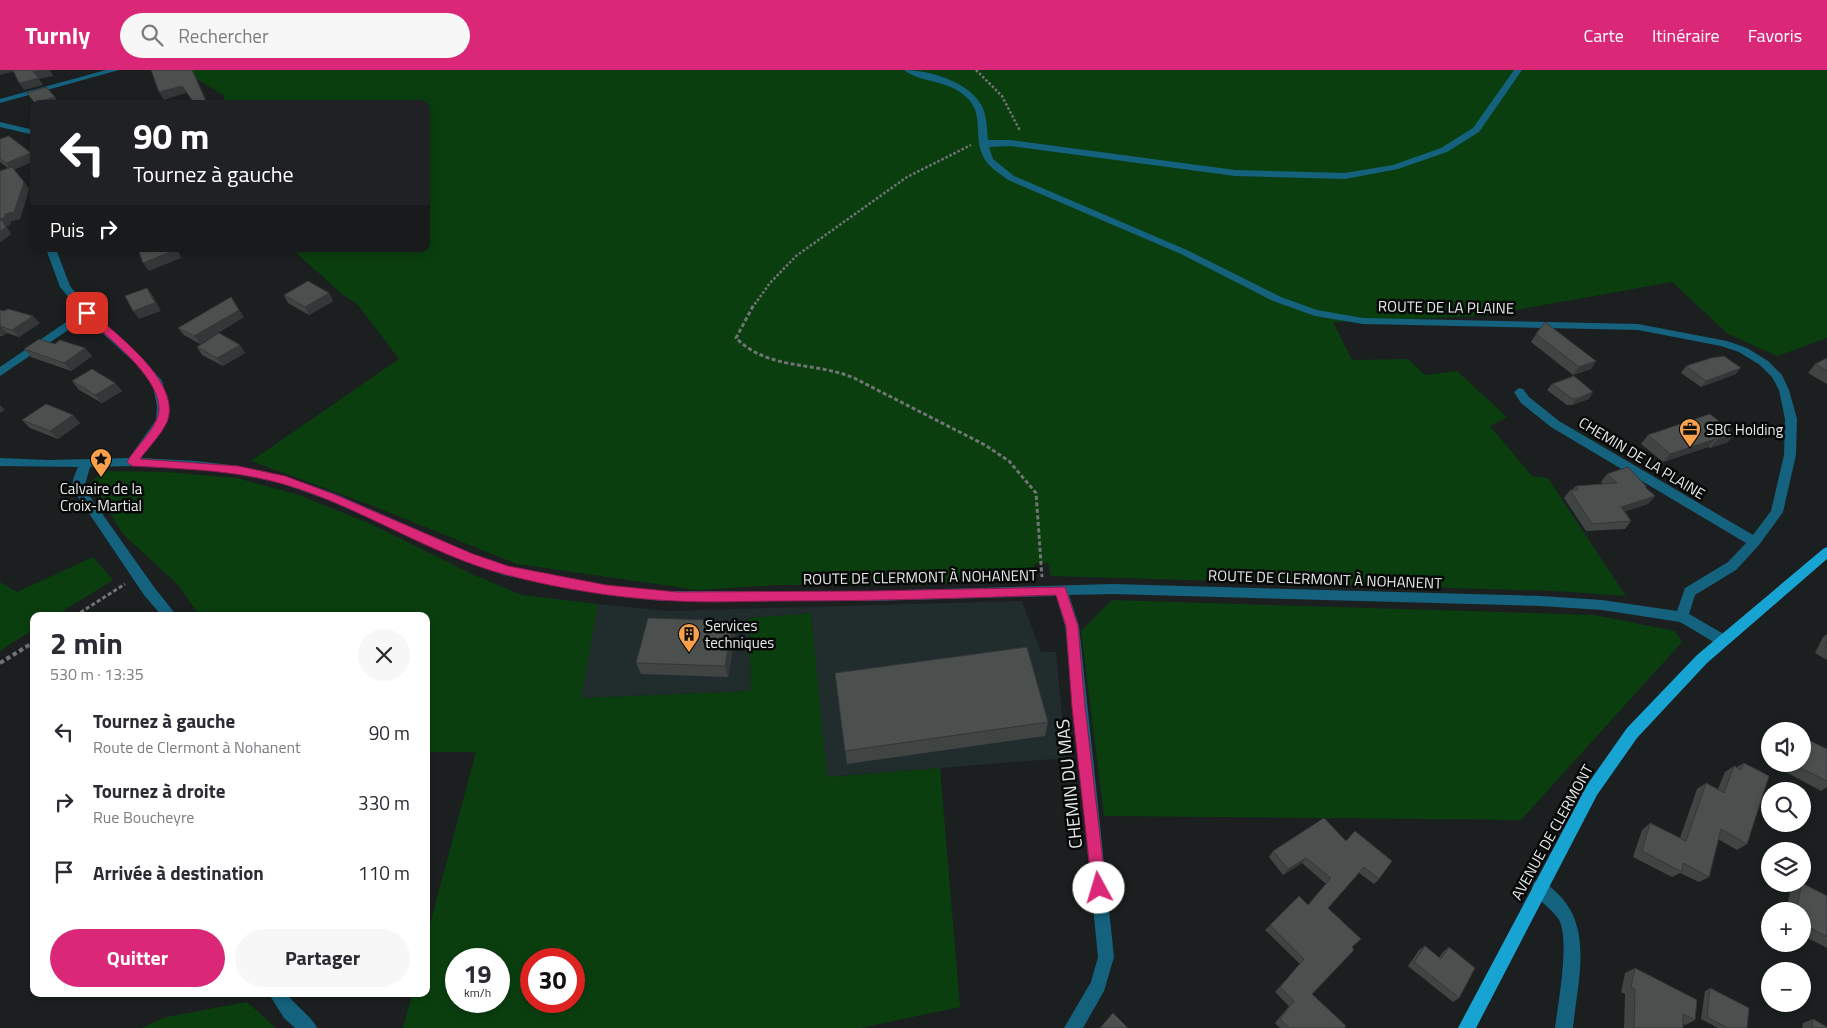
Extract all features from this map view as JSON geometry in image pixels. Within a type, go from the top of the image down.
[{"type":"main road","name":"AVENUE DE CLERMONT","points":[[1467,1028],[1592,790],[1632,733],[1722,640],[1827,552]]},
{"type":"street","points":[[0,101],[115,70]]},
{"type":"street","name":"ROUTE DE LA PLAINE","points":[[908,70],[958,88],[972,98],[982,116],[986,155],[994,166],[1011,178],[1184,252],[1277,299],[1315,313],[1363,321],[1638,327],[1724,343],[1743,350],[1764,363],[1777,376],[1784,390],[1791,419],[1790,454],[1777,512],[1756,542],[1732,566],[1690,592],[1682,617]]},
{"type":"street","points":[[985,143],[1011,143],[1235,173],[1345,176],[1395,166],[1444,150],[1476,130],[1518,70]]},
{"type":"street","points":[[0,124],[30,131]]},
{"type":"street","points":[[52,252],[56,269],[65,287],[87,313],[140,362],[157,382],[163,406],[162,421],[132,462]]},
{"type":"street","points":[[0,372],[87,313]]},
{"type":"street","name":"CHEMIN DE LA PLAINE","points":[[1519,392],[1525,400],[1556,424],[1756,542]]},
{"type":"street","name":"ROUTE DE CLERMONT À NOHANENT","points":[[0,462],[132,462],[196,465],[238,470],[285,480],[332,497],[436,544],[500,568],[563,583],[662,596],[705,598],[872,596],[1061,590],[1202,591],[1541,601],[1602,605],[1682,617],[1722,640]]},
{"type":"street","points":[[86,463],[80,476],[78,488],[139,576],[167,612]]},
{"type":"street","name":"CHEMIN DU MAS","points":[[1061,590],[1072,626],[1106,957],[1098,985],[1073,1028]]},
{"type":"street","points":[[1540,888],[1563,910],[1570,922],[1572,942],[1564,1028]]},
{"type":"street","points":[[279,997],[290,1012],[308,1028]]},
{"type":"path","points":[[976,70],[1008,102],[1019,129],[985,143],[968,146],[907,178],[796,256],[784,266],[741,324],[736,338],[744,348],[760,357],[836,371],[857,378],[985,445],[1009,461],[1036,493],[1043,590]]},
{"type":"path","points":[[81,612],[139,576]]},
{"type":"path","points":[[0,663],[30,644]]},
{"type":"shaded area","points":[[1022,601],[1041,652],[1056,652],[1066,758],[826,777],[811,613],[749,618],[751,691],[580,698],[598,604],[668,611]]},
{"type":"green space","points":[[181,70],[1827,70],[1827,338],[1777,356],[1728,334],[1672,282],[1483,316],[1333,322],[1352,360],[1408,359],[1425,375],[1457,371],[1507,417],[1490,426],[1532,476],[1548,478],[1626,596],[1555,591],[1051,576],[1048,563],[1034,564],[1033,579],[920,585],[776,585],[698,590],[517,564],[373,506],[251,461],[399,359],[358,305],[343,295],[295,252],[430,252],[430,100],[223,100],[224,95]]},
{"type":"green space","points":[[107,471],[166,472],[237,478],[299,495],[371,524],[474,575],[522,595],[598,604],[581,698],[751,691],[749,618],[811,613],[827,777],[940,768],[960,1007],[861,1028],[403,1028],[411,997],[430,997],[430,924],[476,752],[430,752],[430,612],[197,612],[179,586],[123,534],[91,481]]},
{"type":"green space","points":[[93,557],[113,580],[61,612],[30,612],[30,632],[0,651],[0,582],[17,592]]},
{"type":"green space","points":[[1112,600],[1595,615],[1675,631],[1682,642],[1521,820],[1104,816],[1081,631]]},
{"type":"green space","points":[[247,1002],[276,1028],[142,1028],[166,1017]]},
{"type":"building","points":[[13,70],[43,70],[33,72],[39,78],[19,83]]},
{"type":"building","points":[[151,70],[192,70],[205,100],[192,100],[182,86],[159,92]]},
{"type":"building","points":[[46,87],[55,97],[45,100],[33,100],[27,93]]},
{"type":"building","points":[[9,136],[30,153],[6,163],[0,159],[0,139]]},
{"type":"building","points":[[12,167],[24,182],[14,212],[5,214],[4,218],[0,219],[0,171]]},
{"type":"building","points":[[0,220],[2,220],[6,227],[0,231]]},
{"type":"building","points":[[139,252],[170,252],[143,263]]},
{"type":"building","points":[[308,281],[329,293],[305,307],[284,295]]},
{"type":"building","points":[[147,288],[155,303],[133,311],[125,296]]},
{"type":"building","points":[[231,297],[239,310],[194,336],[178,328]]},
{"type":"building","points":[[8,309],[33,316],[12,330],[0,326],[0,310]]},
{"type":"building","points":[[1545,322],[1596,361],[1579,367],[1536,334]]},
{"type":"building","points":[[219,333],[240,345],[217,358],[197,347]]},
{"type":"building","points":[[39,339],[55,344],[60,340],[85,348],[64,363],[24,349]]},
{"type":"building","points":[[1724,356],[1741,368],[1706,381],[1686,366],[1711,358]]},
{"type":"building","points":[[1827,358],[1827,371],[1815,364]]},
{"type":"building","points":[[92,369],[115,383],[95,395],[72,381]]},
{"type":"building","points":[[1574,376],[1593,392],[1576,399],[1571,398],[1552,384]]},
{"type":"building","points":[[46,404],[73,415],[50,431],[22,420]]},
{"type":"building","points":[[1710,414],[1735,434],[1670,454],[1648,435]]},
{"type":"building","points":[[1628,467],[1655,496],[1621,507],[1631,521],[1592,524],[1570,490],[1578,490],[1576,486],[1617,483],[1607,474]]},
{"type":"building","name":"Services techniques","points":[[648,618],[733,621],[725,666],[636,663]]},
{"type":"building","points":[[1027,647],[1048,722],[845,751],[835,673]]},
{"type":"building","points":[[1811,741],[1827,749],[1827,781],[1809,772],[1811,772]]},
{"type":"building","points":[[1744,763],[1769,776],[1767,782],[1761,782],[1761,801],[1747,844],[1721,829],[1709,877],[1683,863],[1682,872],[1642,851],[1650,823],[1686,841],[1706,783],[1724,793],[1734,766],[1741,770]]},
{"type":"building","points":[[1324,818],[1346,841],[1355,831],[1392,861],[1379,879],[1364,867],[1328,908],[1361,939],[1352,947],[1354,950],[1312,994],[1346,1026],[1344,1028],[1289,1028],[1280,1019],[1294,1001],[1280,987],[1304,959],[1270,925],[1299,896],[1308,905],[1331,878],[1306,858],[1288,869],[1273,851]]},
{"type":"building","points":[[1811,888],[1827,896],[1827,937],[1811,928],[1811,902],[1798,902],[1800,892],[1811,892]]},
{"type":"building","points":[[1425,946],[1441,959],[1449,947],[1475,968],[1459,998],[1414,962]]},
{"type":"building","points":[[1635,968],[1697,1000],[1695,1020],[1683,1014],[1683,1028],[1634,1028],[1635,989],[1631,987]]},
{"type":"building","points":[[1710,988],[1749,1008],[1747,1028],[1728,1028],[1707,1017]]},
{"type":"building","points":[[1113,1013],[1128,1028],[1100,1028]]},
{"type":"building","points":[[1813,1019],[1827,1027],[1827,1028],[1812,1028]]},
{"type":"place","name":"SBC Holding","points":[[1690,448]]},
{"type":"place","name":"Calvaire de la Croix-Martial","points":[[101,478]]},
{"type":"place","name":"Services techniques","points":[[689,653]]},
{"type":"route","points":[[87,313],[140,362],[157,382],[163,406],[162,421],[132,462],[210,466],[285,480],[332,497],[436,544],[507,571],[606,590],[705,598],[872,596],[1061,590],[1072,626],[1099,888]]}]
